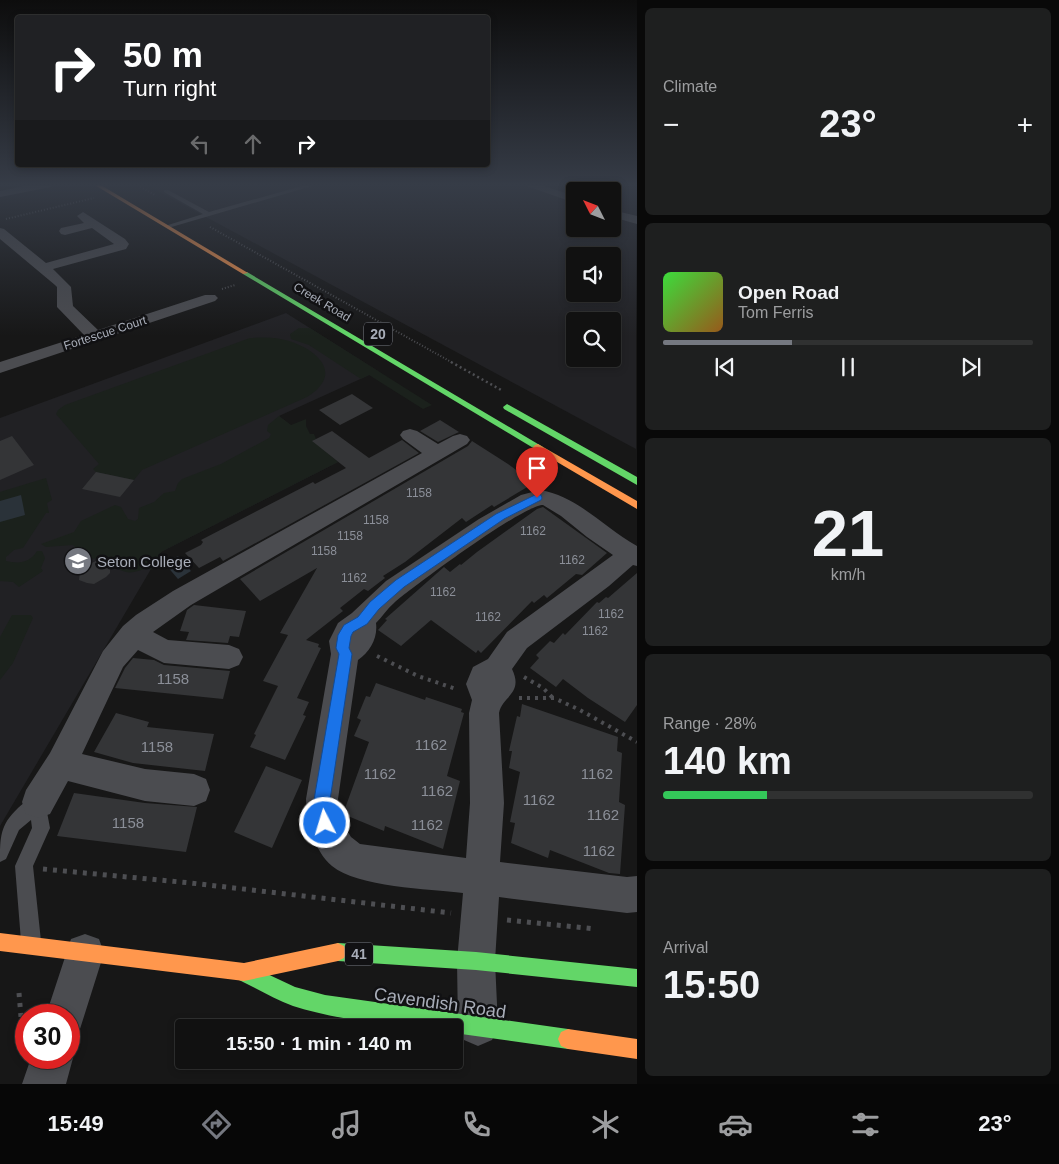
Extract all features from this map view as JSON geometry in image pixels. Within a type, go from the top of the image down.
[{"type":"main road","name":"Creek Road","points":[[182,235],[636,506]]},
{"type":"main road","points":[[493,399],[636,482]]},
{"type":"main road","name":"Cavendish Road","points":[[0,942],[85,954],[244,972],[332,952],[476,961],[636,978]]},
{"type":"main road","name":"Cavendish Road","points":[[244,972],[293,996],[325,1005],[636,1049]]},
{"type":"street","points":[[10,235],[64,287],[65,306],[95,336]]},
{"type":"street","points":[[43,268],[121,246],[120,242],[109,235]]},
{"type":"street","name":"Fortescue Court","points":[[0,368],[95,336],[196,308],[210,298]]},
{"type":"street","points":[[410,435],[437,453]]},
{"type":"street","points":[[38,802],[62,764],[113,659],[133,634],[163,609],[460,440]]},
{"type":"street","points":[[478,1026],[476,961],[482,878],[487,803],[484,714],[492,683],[506,653],[530,630],[633,556],[555,502],[542,498],[532,498],[400,583],[374,606],[362,621],[364,627],[361,640],[352,650],[345,654],[322,800],[325,823],[336,845],[353,859],[376,865],[482,878],[627,895],[636,894]]},
{"type":"street","points":[[133,634],[164,651],[229,657]]},
{"type":"street","points":[[62,764],[145,785],[194,790]]},
{"type":"street","points":[[69,1004],[85,954]]},
{"type":"lane","points":[[0,853],[13,824],[38,802]]},
{"type":"lane","points":[[31,946],[24,866],[41,828],[38,802]]},
{"type":"path","points":[[217,235],[509,394]]},
{"type":"path","points":[[24,866],[596,929]]},
{"type":"path","points":[[19,993],[20,1004]]},
{"type":"shaded area","points":[[239,235],[566,235],[566,238],[621,238],[621,235],[636,235],[636,449]]},
{"type":"shaded area","name":"Seton College","points":[[286,313],[378,371],[279,416],[338,462],[161,552],[0,826],[0,418]]},
{"type":"shaded area","points":[[299,328],[310,328],[432,405],[423,409],[369,375],[361,379],[309,345],[291,339],[290,334]]},
{"type":"shaded area","points":[[250,338],[270,338],[300,345],[318,357],[323,364],[324,380],[318,389],[307,397],[142,470],[134,480],[96,472],[93,469],[99,464],[56,414],[65,405]]},
{"type":"shaded area","points":[[279,416],[291,425],[306,419],[306,426],[310,434],[314,434],[316,439],[313,441],[338,462],[161,552],[151,570],[147,568],[136,572],[126,572],[118,569],[114,558],[82,559],[76,556],[73,545],[46,547],[41,544],[74,532],[81,521],[115,505],[121,507],[128,519],[135,521],[138,519],[139,508],[154,502],[164,493],[175,491],[182,479],[221,464],[269,438],[271,434],[267,431],[268,425]]},
{"type":"shaded area","points":[[46,478],[52,500],[47,503],[49,513],[46,513],[23,548],[14,550],[6,557],[6,561],[24,562],[37,551],[42,551],[45,558],[41,568],[43,571],[19,587],[13,582],[0,581],[0,492]]},
{"type":"shaded area","points":[[21,495],[25,515],[0,522],[0,501]]},
{"type":"shaded area","points":[[178,556],[191,571],[178,579],[166,565],[168,561]]},
{"type":"shaded area","points":[[12,615],[31,615],[33,618],[13,663],[0,680],[0,637]]},
{"type":"building","points":[[352,394],[373,408],[340,425],[319,410]]},
{"type":"building","points":[[440,420],[459,432],[438,442],[420,431]]},
{"type":"building","points":[[332,431],[369,458],[402,440],[419,453],[223,561],[220,557],[199,568],[185,553],[201,545],[203,542],[201,540],[313,482],[315,484],[346,468],[312,441]]},
{"type":"building","points":[[12,436],[34,465],[0,480],[0,441]]},
{"type":"building","points":[[472,441],[534,483],[494,507],[492,505],[466,522],[462,518],[405,562],[383,576],[385,578],[368,591],[364,589],[340,608],[343,611],[306,640],[319,644],[318,647],[321,648],[297,698],[309,702],[303,715],[306,716],[285,760],[250,747],[256,735],[254,734],[278,686],[263,681],[288,635],[280,633],[317,568],[260,601],[240,579],[468,446]]},
{"type":"building","points":[[96,472],[134,480],[120,497],[82,489]]},
{"type":"building","points":[[543,507],[607,553],[582,575],[576,574],[547,598],[544,595],[534,603],[532,601],[481,653],[478,650],[476,653],[431,620],[401,646],[378,630],[387,620],[385,619],[444,567],[450,572],[537,509]]},
{"type":"building","points":[[96,561],[107,563],[110,573],[94,584],[79,580],[83,567]]},
{"type":"building","points":[[637,573],[637,705],[625,722],[563,679],[556,687],[530,668],[539,658],[536,655],[550,641],[554,643],[563,633],[565,635],[597,602],[599,603],[606,597],[608,598]]},
{"type":"building","points":[[194,605],[246,611],[239,637],[230,636],[228,643],[186,640],[189,632],[180,631],[187,610]]},
{"type":"building","points":[[133,658],[154,660],[164,665],[230,671],[223,699],[115,688],[125,668]]},
{"type":"building","points":[[376,683],[425,700],[426,697],[462,709],[461,712],[464,713],[447,776],[460,781],[443,849],[385,826],[384,831],[343,814],[369,742],[354,736],[361,720],[357,718],[366,696],[370,697]]},
{"type":"building","points":[[522,704],[618,737],[617,751],[622,753],[619,802],[625,805],[620,874],[609,873],[550,850],[548,858],[511,843],[515,823],[510,822],[520,772],[509,768],[512,751],[509,751],[517,716],[520,717]]},
{"type":"building","points":[[116,713],[149,722],[147,727],[214,734],[205,771],[133,763],[94,752]]},
{"type":"building","points":[[266,766],[302,780],[272,848],[234,832]]},
{"type":"building","points":[[74,793],[145,803],[197,807],[186,852],[57,836]]},
{"type":"traffic: fast","points":[[245,273],[538,447]]},
{"type":"traffic: fast","points":[[507,407],[637,482]]},
{"type":"traffic: fast","points":[[338,952],[476,961],[637,978]]},
{"type":"traffic: fast","points":[[244,972],[293,996],[325,1005],[568,1039]]},
{"type":"traffic: slow","points":[[180,235],[245,273]]},
{"type":"traffic: slow","points":[[538,447],[637,506]]},
{"type":"traffic: slow","points":[[0,942],[244,972],[338,952]]},
{"type":"traffic: slow","points":[[568,1039],[637,1049]]},
{"type":"place","name":"Seton College","points":[[78,561]]},
{"type":"route","points":[[325,823],[322,800],[345,654],[342,641],[344,635],[349,628],[362,621],[374,606],[400,583],[500,517],[532,498],[537,498]]}]
